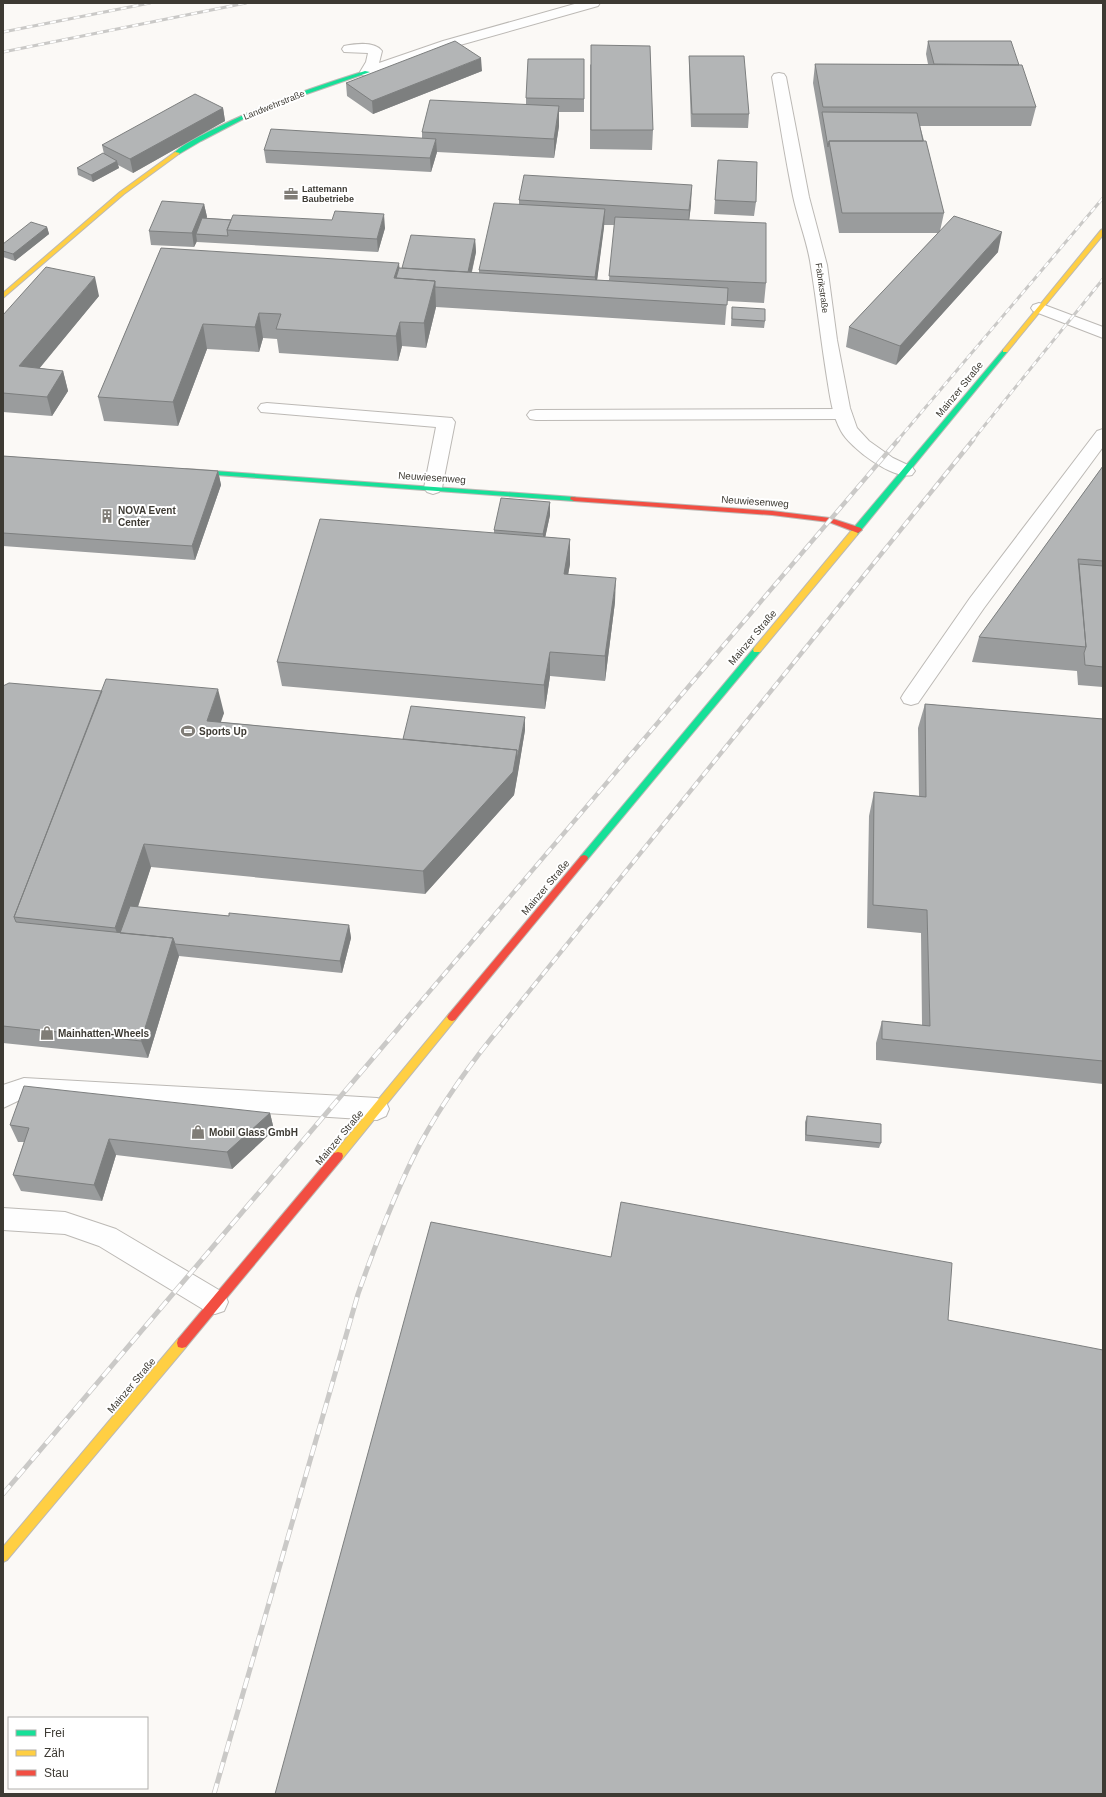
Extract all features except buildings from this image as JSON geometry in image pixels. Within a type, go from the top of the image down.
[{"type":"street","name":"Landwehrstraße","points":[[3,296],[132,187],[199,139],[272,104],[455,42],[593,3]]},
{"type":"street","points":[[349,49],[366,48],[375,51],[374,62],[368,72]]},
{"type":"street","name":"Fabrikstraße","points":[[779,77],[801,197],[819,265],[829,340],[843,414],[849,430],[863,445],[887,462],[906,471]]},
{"type":"street","name":"Mainzer Straße","points":[[3,1556],[377,1109],[503,954],[858,530],[1103,231]]},
{"type":"street","points":[[1039,308],[1103,333]]},
{"type":"street","points":[[267,408],[446,422],[433,488]]},
{"type":"street","points":[[536,415],[843,414]]},
{"type":"street","points":[[911,698],[978,603],[1103,435]]},
{"type":"street","name":"Neuwiesenweg","points":[[181,470],[805,516],[830,520],[858,530]]},
{"type":"street","points":[[3,1098],[12,1092],[24,1088],[377,1109]]},
{"type":"street","points":[[3,1219],[26,1219],[65,1223],[107,1236],[153,1266],[215,1302]]},
{"type":"railway","points":[[3,32],[150,3]]},
{"type":"railway","points":[[3,52],[246,3]]},
{"type":"railway","points":[[897,441],[1103,198]]},
{"type":"railway","points":[[972,441],[1103,279]]},
{"type":"railway","points":[[401,1025],[898,440]]},
{"type":"railway","points":[[502,1025],[973,440]]},
{"type":"railway","points":[[3,1494],[402,1024]]},
{"type":"railway","points":[[214,1794],[358,1294],[386,1218],[411,1162],[438,1113],[458,1082],[503,1024]]},
{"type":"traffic: fast","points":[[177,153],[199,139],[245,116],[317,88],[367,72]]},
{"type":"traffic: fast","points":[[854,533],[1005,351]]},
{"type":"traffic: fast","points":[[189,471],[574,499]]},
{"type":"traffic: fast","points":[[584,858],[757,650]]},
{"type":"traffic: slow","points":[[3,296],[122,193],[177,153]]},
{"type":"traffic: slow","points":[[1005,351],[1103,231]]},
{"type":"traffic: slow","points":[[757,650],[854,533]]},
{"type":"traffic: slow","points":[[338,1156],[452,1017]]},
{"type":"traffic: slow","points":[[3,1556],[182,1343]]},
{"type":"traffic: jam","points":[[574,499],[772,513],[830,520],[858,530]]},
{"type":"traffic: jam","points":[[452,1017],[584,858]]},
{"type":"traffic: jam","points":[[182,1343],[338,1156]]},
{"type":"place","name":"Lattemann Baubetriebe","points":[[291,194]]},
{"type":"place","name":"NOVA Event Center","points":[[107,516]]},
{"type":"place","name":"Sports Up","points":[[188,731]]},
{"type":"place","name":"Mainhatten-Wheels","points":[[47,1033]]},
{"type":"place","name":"Mobil Glass GmbH","points":[[198,1132]]}]
